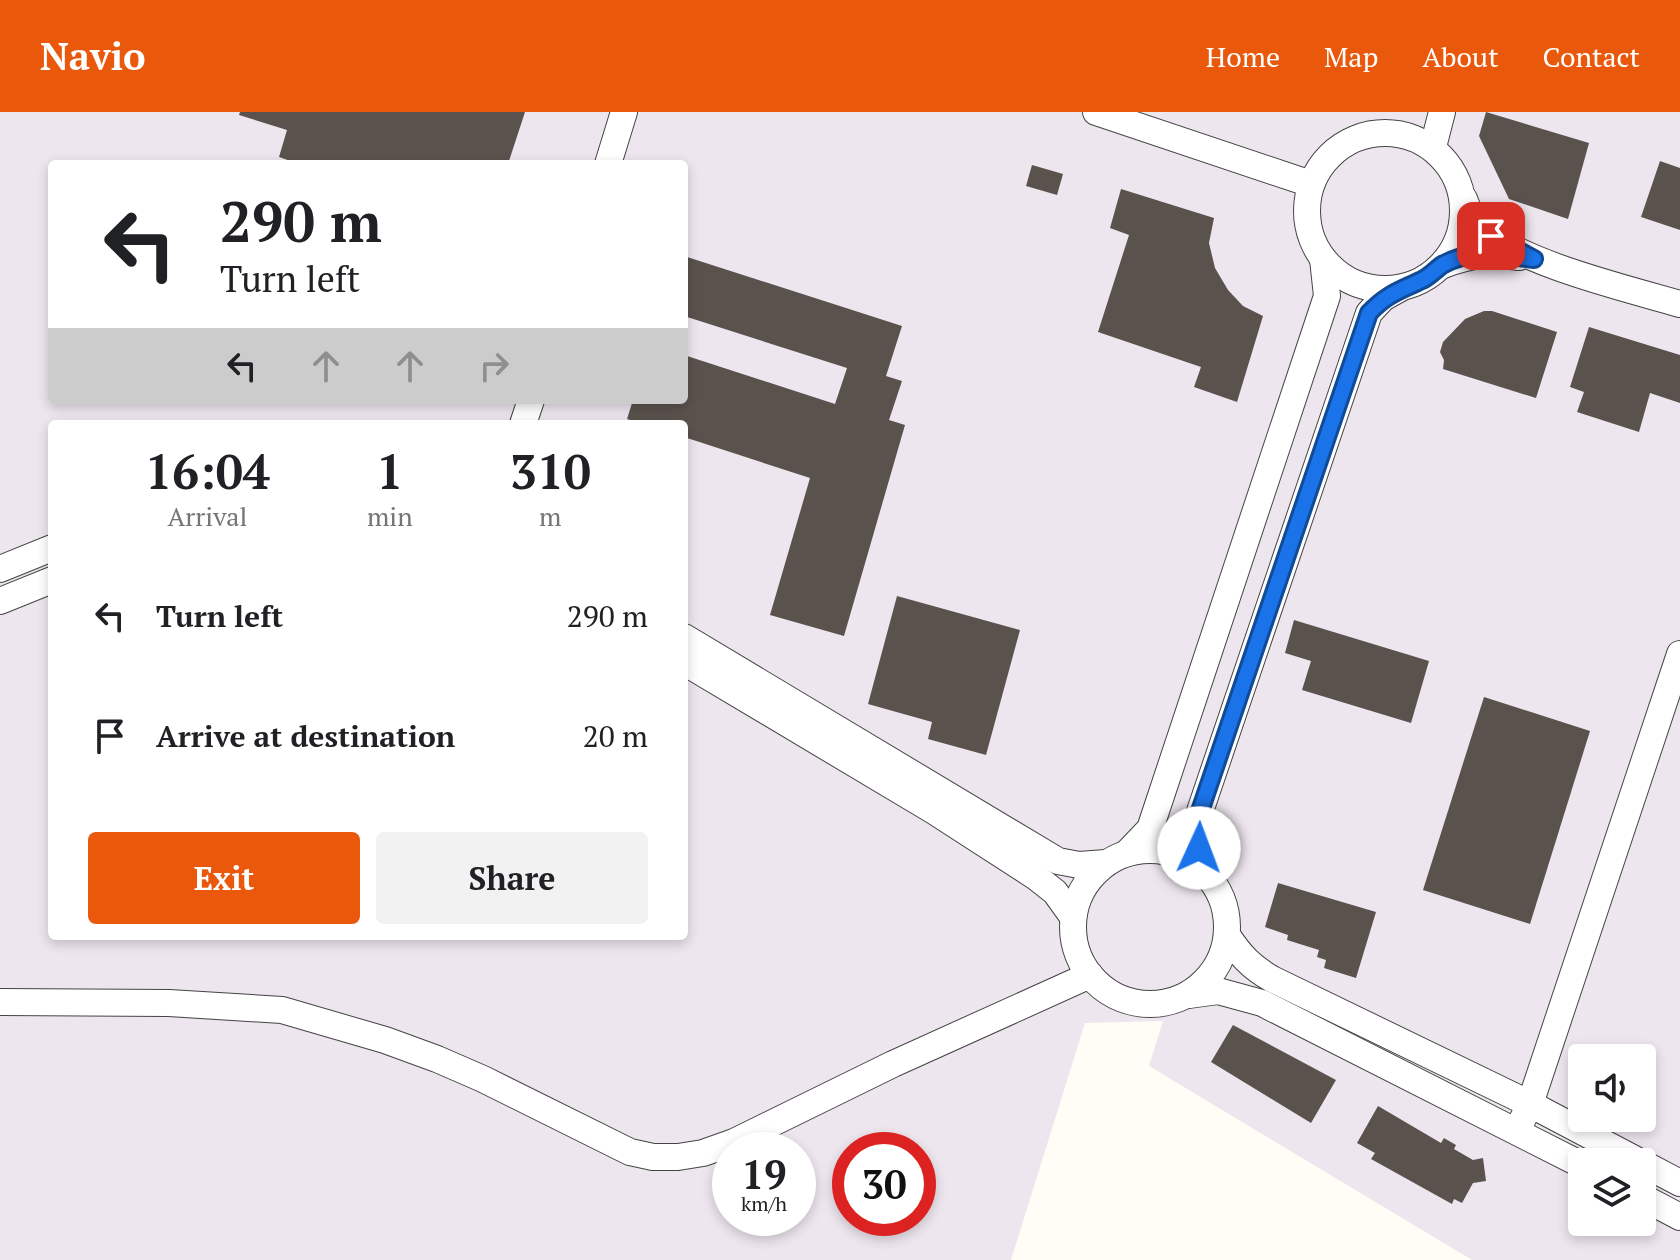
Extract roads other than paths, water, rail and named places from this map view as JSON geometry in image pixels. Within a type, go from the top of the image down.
[{"type":"street","points":[[609,160],[624,112]]},
{"type":"street","points":[[1096,112],[1311,184]]},
{"type":"street","points":[[1433,147],[1442,112]]},
{"type":"street","points":[[1401,288],[1380,289],[1357,284],[1335,271],[1323,259],[1311,237],[1307,204],[1311,184],[1321,164],[1345,143],[1382,123],[1389,132],[1415,138],[1433,147],[1455,175],[1477,225],[1534,259]]},
{"type":"street","points":[[1443,265],[1455,248],[1463,223],[1463,197]]},
{"type":"street","points":[[1203,870],[1195,826],[1369,313],[1383,298],[1423,280],[1443,265],[1486,253],[1534,259],[1680,304]]},
{"type":"street","points":[[1323,259],[1327,296],[1150,829],[1085,887],[1073,917],[1079,957],[1090,975],[1105,990],[1125,1000],[1147,1005],[1218,991],[1262,1003],[1568,1158]]},
{"type":"street","points":[[0,569],[48,550]]},
{"type":"street","points":[[0,601],[48,582]]},
{"type":"street","points":[[688,639],[1058,861],[1079,865],[1150,848],[1169,851],[1203,870],[1218,889],[1226,911],[1227,935],[1215,969],[1204,984],[1189,995]]},
{"type":"street","points":[[1517,1131],[1530,1104],[1680,654]]},
{"type":"street","points":[[688,664],[934,811],[1036,877],[1055,892],[1073,917]]},
{"type":"street","points":[[1227,935],[1242,958],[1272,979],[1614,1148]]},
{"type":"street","points":[[0,1002],[169,1003],[282,1010],[385,1040],[437,1059],[630,1152],[653,1157],[678,1157],[734,1142],[893,1064],[1090,975]]},
{"type":"street","points":[[1656,1170],[1680,1183]]},
{"type":"street","points":[[1656,1204],[1680,1217]]}]
